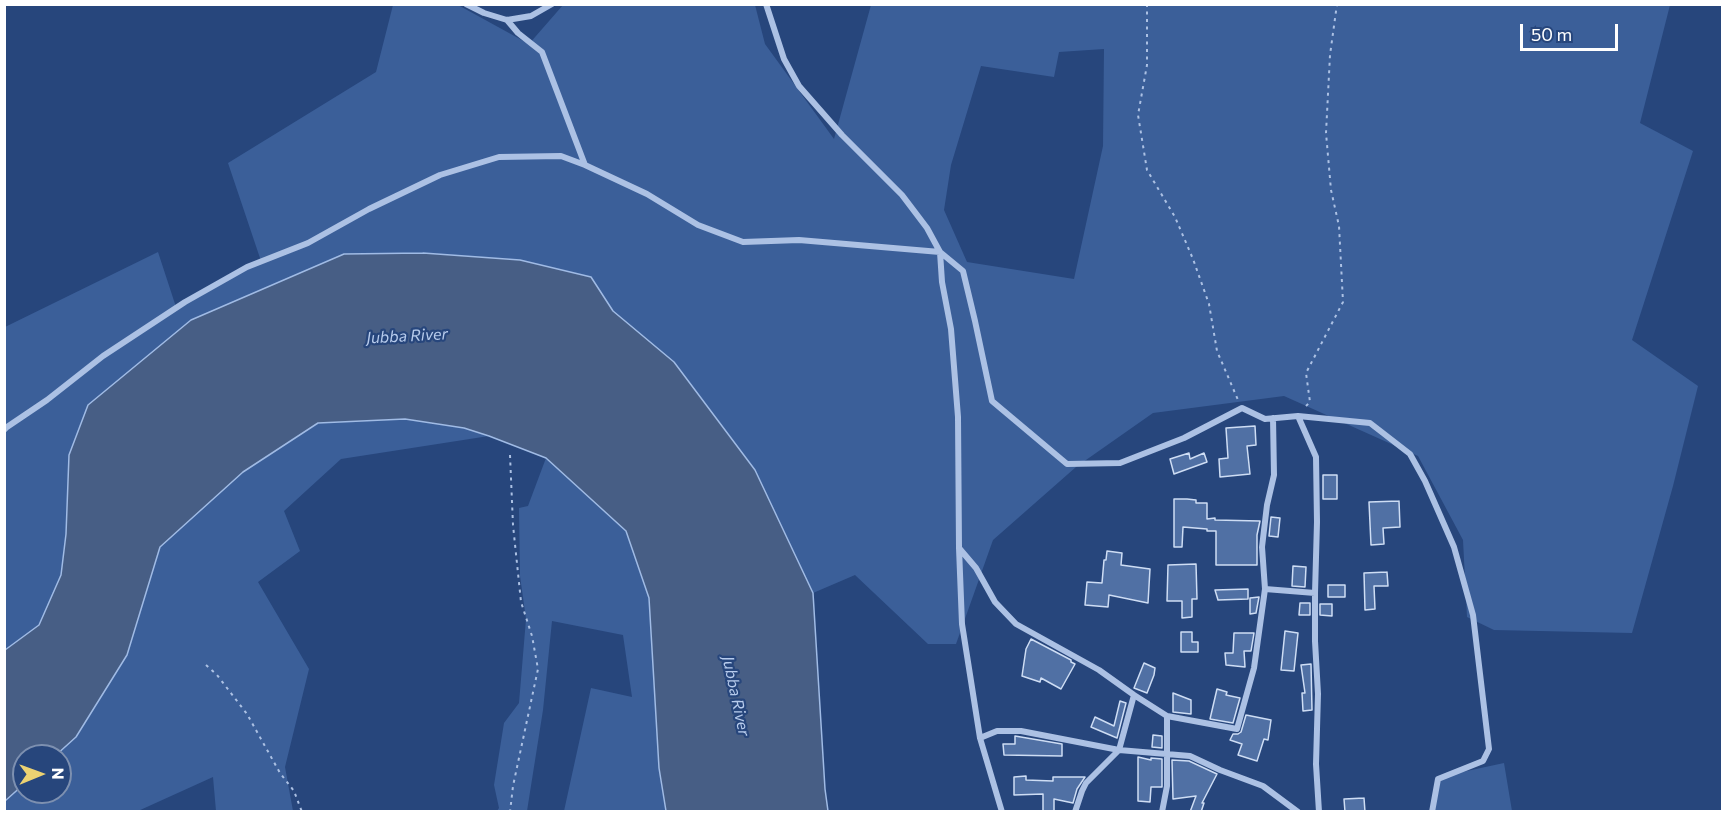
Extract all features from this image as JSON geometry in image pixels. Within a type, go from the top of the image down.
[{"type":"street","points":[[466,4],[484,13],[507,20],[531,16],[552,4]]},
{"type":"street","points":[[766,4],[784,59],[799,86],[842,135],[902,195],[927,228],[940,252],[963,271],[992,401],[1067,464],[1120,463],[1184,438],[1242,408],[1265,419],[1298,416],[1370,423],[1410,454],[1425,481],[1454,547],[1473,615],[1490,749],[1483,761],[1438,779],[1432,812]]},
{"type":"street","points":[[507,20],[518,33],[542,52],[585,165]]},
{"type":"street","points":[[4,430],[103,356],[185,302],[247,267],[308,243],[369,209],[440,175],[499,157],[561,156],[647,194],[698,225],[743,242],[800,240],[940,252]]},
{"type":"street","points":[[940,252],[942,282],[951,329],[958,417],[962,624],[980,738],[1002,812]]},
{"type":"street","points":[[1298,416],[1316,457],[1317,522],[1314,593],[1318,694],[1316,764],[1319,812]]},
{"type":"street","points":[[959,548],[976,568],[995,602],[1016,624],[1099,670],[1167,716],[1237,729],[1254,668],[1265,589],[1262,548],[1267,505],[1274,475],[1273,418]]},
{"type":"street","points":[[1265,589],[1314,593]]},
{"type":"street","points":[[1075,812],[1086,783],[1119,750],[1134,695]]},
{"type":"street","points":[[1162,812],[1167,786],[1167,716]]},
{"type":"street","points":[[980,738],[998,731],[1021,731],[1119,750],[1190,756],[1263,786],[1298,812]]},
{"type":"path","points":[[1147,4],[1147,65],[1138,115],[1147,170],[1175,217],[1193,259],[1209,304],[1217,351],[1242,408]]},
{"type":"path","points":[[1298,416],[1310,402],[1306,373],[1344,302],[1339,226],[1331,190],[1326,133],[1330,55],[1337,4]]},
{"type":"path","points":[[510,455],[513,525],[521,602],[532,636],[537,669],[513,786],[510,812]]},
{"type":"path","points":[[206,665],[247,714],[280,773],[294,791],[302,812]]},
{"type":"shaded area","points":[[393,5],[458,5],[529,44],[563,5],[755,5],[765,44],[834,139],[871,5],[1670,5],[1640,123],[1693,151],[1632,340],[1698,386],[1632,633],[1494,630],[1467,617],[1463,540],[1418,456],[1284,396],[1153,413],[1076,467],[993,540],[956,644],[928,644],[855,575],[813,593],[755,470],[674,362],[613,311],[591,277],[520,260],[423,253],[344,254],[66,534],[61,575],[39,625],[5,650],[5,327],[158,252],[176,307],[261,261],[228,163],[376,72]],"holes":[[[1104,49],[1103,146],[1074,279],[967,262],[944,210],[951,165],[981,66],[1054,77],[1059,52]]]},
{"type":"shaded area","points":[[405,419],[464,428],[489,436],[341,459],[284,511],[300,551],[258,582],[309,669],[285,767],[293,811],[216,811],[213,777],[138,811],[5,812],[5,801],[12,795],[12,804],[72,804],[72,744],[68,744],[76,737],[127,655],[160,547],[243,472],[319,423]]},
{"type":"shaded area","points":[[546,458],[626,531],[649,598],[659,768],[666,811],[564,811],[591,688],[632,697],[623,635],[552,621],[543,710],[527,811],[497,811],[499,808],[494,785],[504,723],[519,703],[526,619],[520,576],[519,508],[528,506]]},
{"type":"shaded area","points":[[1504,763],[1512,811],[1434,812],[1439,777]]},
{"type":"water","name":"Jubba River","points":[[423,253],[520,260],[591,277],[613,311],[674,362],[755,470],[813,593],[828,811],[666,811],[659,768],[649,598],[626,531],[546,458],[464,428],[405,419],[318,423],[243,472],[160,547],[127,655],[76,737],[68,744],[12,744],[12,795],[5,801],[5,650],[39,625],[61,575],[66,534],[69,455],[88,405],[191,320],[344,254]]},
{"type":"building","points":[[1255,426],[1256,445],[1247,446],[1250,474],[1220,477],[1219,459],[1228,458],[1226,428]]},
{"type":"building","points":[[1189,453],[1190,459],[1204,453],[1207,462],[1174,474],[1170,459]]},
{"type":"building","points":[[1323,475],[1337,475],[1337,499],[1323,499]]},
{"type":"building","points":[[1174,499],[1207,503],[1207,519],[1260,521],[1257,535],[1257,565],[1216,565],[1216,531],[1207,531],[1207,529],[1183,527],[1182,547],[1174,547]]},
{"type":"building","points":[[1399,501],[1400,527],[1383,528],[1384,544],[1371,545],[1369,502]]},
{"type":"building","points":[[1271,517],[1280,518],[1278,537],[1269,536]]},
{"type":"building","points":[[1107,551],[1122,553],[1121,565],[1150,569],[1148,603],[1109,595],[1108,607],[1085,605],[1087,582],[1102,583]]},
{"type":"building","points":[[1196,564],[1197,599],[1192,599],[1192,617],[1182,618],[1182,601],[1167,601],[1168,565]]},
{"type":"building","points":[[1293,566],[1306,567],[1305,587],[1292,586]]},
{"type":"building","points":[[1387,572],[1388,586],[1374,586],[1375,609],[1365,610],[1364,573]]},
{"type":"building","points":[[1328,585],[1345,585],[1345,597],[1328,597]]},
{"type":"building","points":[[1248,589],[1248,599],[1218,600],[1215,590]]},
{"type":"building","points":[[1259,597],[1256,613],[1250,614],[1250,598]]},
{"type":"building","points":[[1300,603],[1310,603],[1310,615],[1299,615]]},
{"type":"building","points":[[1320,604],[1332,604],[1332,616],[1320,615]]},
{"type":"building","points":[[1285,631],[1298,633],[1294,671],[1281,670]]},
{"type":"building","points":[[1181,632],[1192,632],[1192,642],[1198,642],[1198,652],[1181,652]]},
{"type":"building","points":[[1234,633],[1254,633],[1251,651],[1244,651],[1245,667],[1226,665],[1225,653],[1233,653]]},
{"type":"building","points":[[1031,639],[1075,664],[1061,689],[1041,678],[1040,682],[1022,676],[1026,649]]},
{"type":"building","points":[[1144,663],[1155,668],[1147,693],[1134,688]]},
{"type":"building","points":[[1311,664],[1312,710],[1303,711],[1302,693],[1305,693],[1301,665]]},
{"type":"building","points":[[1217,689],[1227,692],[1226,695],[1240,698],[1233,723],[1210,719]]},
{"type":"building","points":[[1173,693],[1191,700],[1191,714],[1173,712]]},
{"type":"building","points":[[1120,701],[1126,703],[1117,738],[1091,727],[1095,717],[1114,726]]},
{"type":"building","points":[[1246,715],[1271,720],[1268,740],[1264,739],[1257,761],[1238,755],[1242,744],[1230,740],[1233,734],[1241,732]]},
{"type":"building","points":[[1153,735],[1162,736],[1162,748],[1152,747]]},
{"type":"building","points":[[1015,736],[1062,744],[1062,756],[1004,755],[1003,744],[1015,744]]},
{"type":"building","points":[[1138,757],[1151,760],[1151,758],[1162,759],[1162,787],[1151,787],[1150,802],[1138,801]]},
{"type":"building","points":[[1172,760],[1189,761],[1217,774],[1202,803],[1204,803],[1201,812],[1190,812],[1196,796],[1173,799]]},
{"type":"building","points":[[1026,776],[1026,780],[1053,781],[1053,777],[1085,777],[1077,789],[1073,803],[1054,799],[1054,812],[1043,812],[1043,794],[1014,795],[1014,777]]},
{"type":"building","points":[[1364,798],[1365,812],[1345,812],[1344,799]]}]
